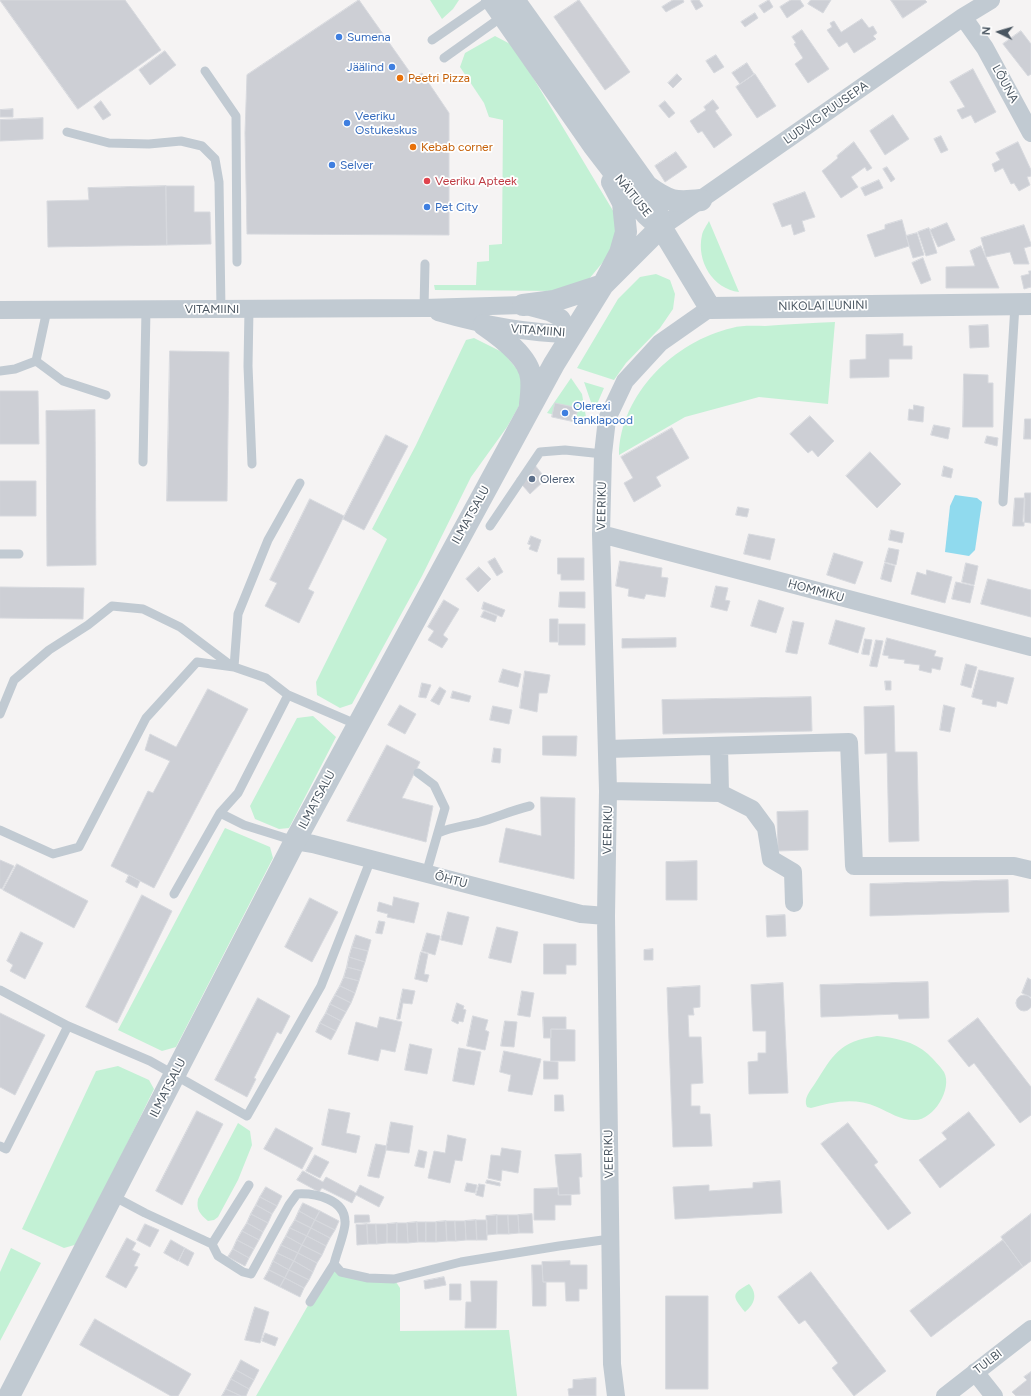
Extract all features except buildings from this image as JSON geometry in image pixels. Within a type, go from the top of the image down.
[{"type":"street","name":"LUDVIG PUUSEPA","points":[[661,227],[963,17],[991,0]]},
{"type":"street","name":"NÄITUSE","points":[[502,3],[593,146],[646,214],[661,227]]},
{"type":"street","name":"NÄITUSE","points":[[502,3],[647,186],[654,201],[661,227]]},
{"type":"street","name":"LÕUNA","points":[[963,17],[985,48],[1031,133]]},
{"type":"street","points":[[523,305],[554,302],[603,285],[620,253],[626,232],[623,203],[593,146]]},
{"type":"street","points":[[647,186],[665,199],[682,202],[701,200]]},
{"type":"street","points":[[661,227],[710,308]]},
{"type":"street","name":"ILMATSALU","points":[[9,1396],[295,841],[571,334],[603,285],[661,227]]},
{"type":"street","name":"NIKOLAI LUNINI","points":[[710,308],[1023,304]]},
{"type":"street","name":"VITAMIINI","points":[[0,310],[424,308],[523,305],[549,312],[562,318],[571,334]]},
{"type":"street","name":"VITAMIINI","points":[[424,308],[484,325],[538,333],[571,334]]},
{"type":"street","name":"VEERIKU","points":[[616,1396],[612,1364],[610,1239],[606,916],[608,791],[601,534],[603,454],[607,419],[625,381],[660,343],[710,308]]},
{"type":"street","points":[[484,325],[510,344],[523,360],[532,377],[530,408]]},
{"type":"street","name":"HOMMIKU","points":[[601,534],[1031,647]]},
{"type":"street","points":[[607,749],[849,742],[854,866],[1014,866],[1031,870]]},
{"type":"street","points":[[719,746],[720,793]]},
{"type":"street","points":[[608,791],[720,793],[752,809],[766,828],[771,859],[793,872],[794,903]]},
{"type":"street","name":"ÕHTU","points":[[295,841],[313,844],[580,914],[606,916]]},
{"type":"street","name":"TULBI","points":[[945,1396],[1031,1329]]},
{"type":"street","points":[[975,1372],[994,1396]]},
{"type":"lane","points":[[432,40],[502,3]]},
{"type":"lane","points":[[444,58],[502,3]]},
{"type":"lane","points":[[205,71],[236,116],[237,262]]},
{"type":"lane","points":[[67,132],[109,143],[149,144],[181,141],[202,146],[215,159],[219,182],[220,309]]},
{"type":"lane","points":[[424,308],[425,264]]},
{"type":"lane","points":[[1003,502],[1023,304]]},
{"type":"lane","points":[[249,309],[248,366],[252,464]]},
{"type":"lane","points":[[36,361],[47,310]]},
{"type":"lane","points":[[143,462],[146,310]]},
{"type":"lane","points":[[0,371],[15,369],[36,361]]},
{"type":"lane","points":[[36,361],[63,381],[106,395]]},
{"type":"lane","points":[[490,526],[540,452],[566,450],[603,454]]},
{"type":"lane","points":[[234,668],[238,614],[268,540],[300,483]]},
{"type":"lane","points":[[0,554],[19,554]]},
{"type":"lane","points":[[0,714],[14,680],[49,650],[88,626],[112,606],[143,609],[180,628],[234,668]]},
{"type":"lane","points":[[0,830],[53,854],[79,847],[146,718],[197,662],[234,668],[266,678],[288,696],[358,725]]},
{"type":"lane","points":[[174,894],[220,813],[238,793],[288,696]]},
{"type":"lane","points":[[418,773],[434,786],[445,808],[426,874]]},
{"type":"lane","points":[[438,833],[454,827],[480,822],[508,811],[530,806]]},
{"type":"lane","points":[[220,813],[244,825],[295,841]]},
{"type":"lane","points":[[0,990],[68,1026],[150,1061],[174,1076],[247,1116],[322,986],[371,860]]},
{"type":"lane","points":[[0,1146],[6,1150],[68,1026]]},
{"type":"lane","points":[[212,1244],[249,1185]]},
{"type":"lane","points":[[113,1196],[145,1213],[212,1244],[218,1256],[243,1272],[251,1274],[289,1205],[297,1194],[309,1193],[329,1199],[342,1210],[345,1222],[334,1264],[310,1302]]},
{"type":"lane","points":[[334,1264],[341,1272],[368,1278],[394,1279],[461,1262],[610,1239]]},
{"type":"green space","points":[[430,0],[459,0],[453,9],[442,19]]},
{"type":"green space","points":[[495,36],[514,46],[615,214],[617,231],[608,256],[589,279],[560,291],[435,290],[434,285],[476,285],[477,262],[489,261],[489,245],[502,244],[503,120],[489,117],[484,103],[460,67],[465,53]]},
{"type":"green space","points":[[709,221],[739,292],[730,290],[714,280],[704,264],[701,245],[704,229]]},
{"type":"green space","points":[[656,274],[670,280],[675,294],[673,309],[660,328],[626,363],[614,380],[577,368],[618,299],[640,277]]},
{"type":"green space","points":[[835,322],[828,404],[759,397],[685,417],[619,455],[622,433],[629,411],[640,391],[654,374],[671,358],[690,345],[711,335],[736,327]]},
{"type":"green space","points":[[474,338],[504,353],[523,377],[523,399],[507,427],[471,477],[422,576],[352,704],[340,708],[317,695],[316,682],[387,539],[372,529],[416,445],[466,340]]},
{"type":"green space","points":[[571,378],[582,394],[587,423],[547,413]]},
{"type":"green space","points":[[584,382],[604,388],[594,411]]},
{"type":"green space","points":[[313,716],[336,737],[289,828],[279,829],[255,819],[250,806],[297,718]]},
{"type":"green space","points":[[225,828],[270,847],[273,858],[176,1047],[162,1051],[118,1030]]},
{"type":"green space","points":[[877,1036],[898,1039],[916,1046],[928,1054],[944,1072],[946,1087],[940,1103],[934,1110],[921,1119],[909,1120],[860,1102],[852,1101],[827,1104],[811,1108],[807,1107],[806,1098],[809,1092],[832,1057],[845,1046]]},
{"type":"green space","points":[[118,1066],[149,1080],[154,1089],[78,1244],[64,1248],[22,1229],[96,1071]]},
{"type":"green space","points":[[238,1123],[250,1131],[252,1145],[238,1180],[218,1217],[214,1220],[208,1221],[199,1212],[198,1199]]},
{"type":"green space","points":[[11,1248],[41,1263],[0,1341],[0,1272]]},
{"type":"green space","points":[[334,1264],[341,1272],[394,1279],[400,1288],[400,1331],[509,1330],[517,1396],[256,1396],[310,1302]]},
{"type":"green space","points":[[749,1284],[754,1291],[754,1299],[751,1306],[745,1312],[735,1296],[739,1290]]},
{"type":"water","points":[[955,495],[977,498],[982,502],[975,550],[969,556],[945,552],[950,506]]},
{"type":"place","name":"Sumena","points":[[339,37]]},
{"type":"place","name":"Jäälind","points":[[392,67]]},
{"type":"place","name":"Peetri Pizza","points":[[400,78]]},
{"type":"place","name":"Veeriku Ostukeskus","points":[[347,123]]},
{"type":"place","name":"Kebab corner","points":[[413,147]]},
{"type":"place","name":"Selver","points":[[332,165]]},
{"type":"place","name":"Veeriku Apteek","points":[[427,181]]},
{"type":"place","name":"Pet City","points":[[427,207]]},
{"type":"place","name":"Olerexi tanklapood","points":[[565,413]]},
{"type":"place","name":"Olerex","points":[[532,479]]}]
